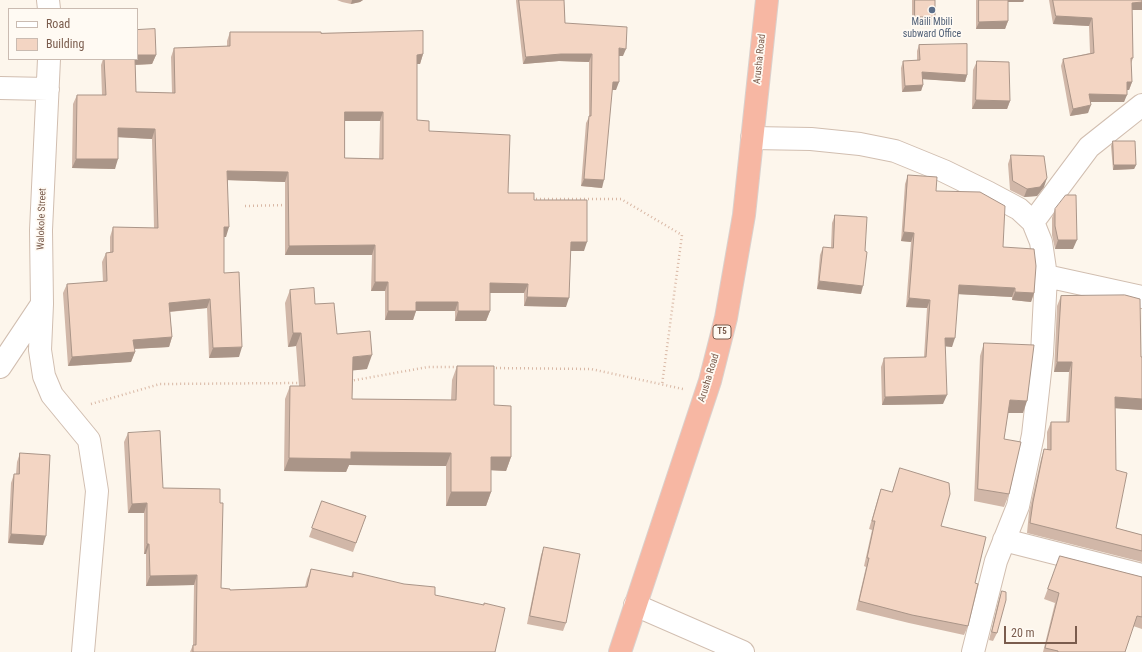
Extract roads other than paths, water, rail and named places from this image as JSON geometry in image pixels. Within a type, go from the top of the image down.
[{"type":"highway","name":"Arusha Road","points":[[620,652],[705,394],[726,318],[744,214],[767,0]]},
{"type":"street","name":"Walokole Street","points":[[49,60],[41,230],[42,304],[40,350],[44,376],[52,395],[89,440],[97,491],[83,652]]},
{"type":"street","points":[[0,88],[48,89]]},
{"type":"street","points":[[1033,222],[1089,147],[1142,105]]},
{"type":"street","points":[[752,138],[811,139],[860,144],[895,151],[944,171],[989,193],[1019,209],[1033,222],[1041,242],[1046,276],[1042,354],[1034,436],[1018,506],[996,561],[973,652]]},
{"type":"street","points":[[1046,276],[1142,297]]},
{"type":"street","points":[[0,367],[42,304]]},
{"type":"street","points":[[1004,540],[1142,575]]},
{"type":"street","points":[[635,605],[743,652]]},
{"type":"place","name":"Maili Mbili subward Office","points":[[932,10]]}]
